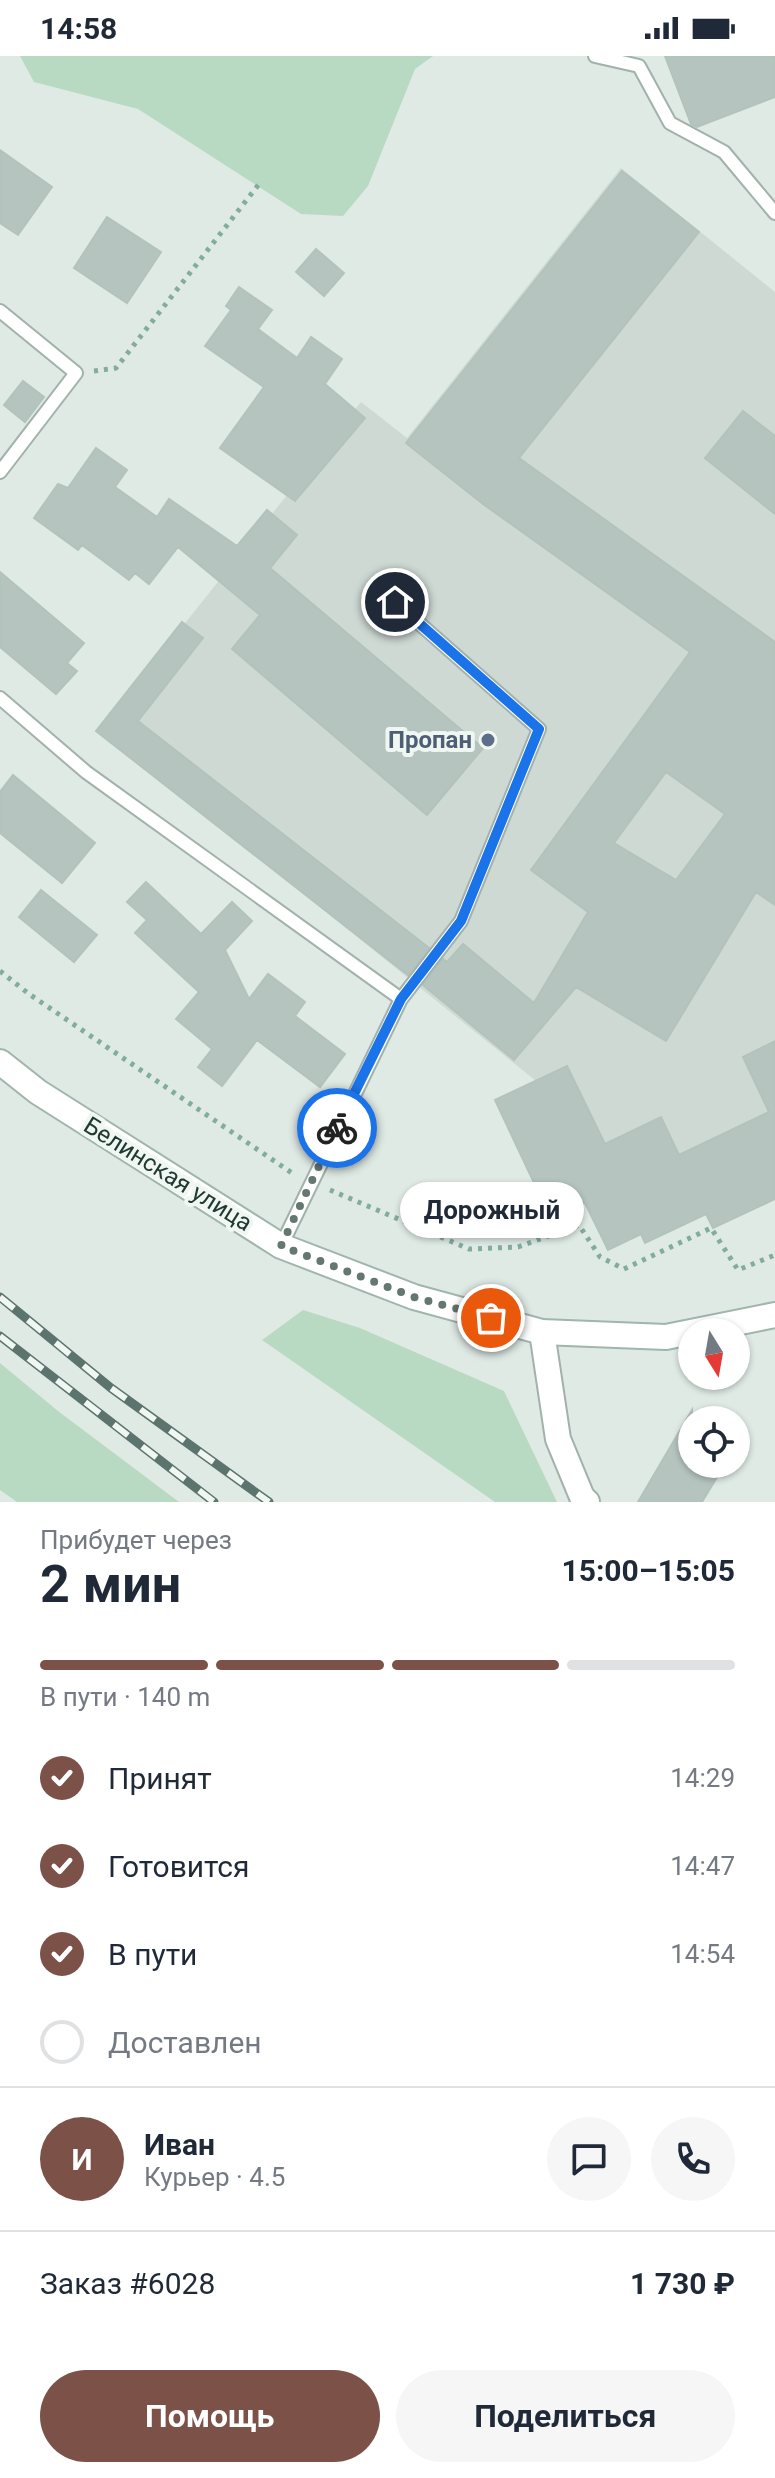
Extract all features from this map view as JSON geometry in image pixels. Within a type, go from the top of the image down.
[{"type":"main road","name":"Белинская улица","points":[[0,1062],[38,1092],[281,1246],[414,1297],[542,1332],[666,1337],[775,1315]]},
{"type":"main road","points":[[542,1332],[558,1439],[582,1497],[587,1502]]},
{"type":"lane","points":[[595,56],[639,66],[670,123],[724,152],[775,213]]},
{"type":"lane","points":[[0,311],[76,373],[0,472]]},
{"type":"lane","points":[[281,1246],[401,999],[461,921],[539,729],[395,602]]},
{"type":"lane","points":[[0,698],[86,772],[401,999]]},
{"type":"path","points":[[76,373],[116,368],[259,184]]},
{"type":"path","points":[[0,971],[290,1173],[469,1249],[518,1247],[579,1225],[600,1257],[624,1269],[711,1228],[738,1270],[775,1255]]},
{"type":"shaded area","points":[[621,168],[775,292],[775,1143],[606,1222],[541,1085],[100,730],[361,402],[407,438]]},
{"type":"green space","points":[[20,56],[433,56],[415,69],[368,186],[343,216],[301,214],[138,109],[34,82]]},
{"type":"green space","points":[[303,1310],[360,1328],[504,1391],[557,1502],[495,1502],[262,1340]]},
{"type":"green space","points":[[0,1363],[179,1502],[17,1502],[0,1490]]},
{"type":"building","points":[[665,56],[775,56],[775,97],[697,127],[691,124]]},
{"type":"building","points":[[0,150],[52,187],[18,235],[0,223]]},
{"type":"building","points":[[622,171],[699,232],[519,458],[775,642],[775,905],[756,892],[666,1041],[576,987],[514,1060],[423,985],[443,959],[447,962],[463,944],[534,1003],[588,912],[531,870],[690,652],[483,504],[406,443]],"holes":[[[666,772],[725,814],[676,880],[614,843]]]},
{"type":"building","points":[[107,217],[161,252],[127,303],[74,268]]},
{"type":"building","points":[[316,249],[344,273],[324,296],[296,272]]},
{"type":"building","points":[[239,287],[272,310],[258,329],[297,358],[311,337],[342,359],[325,384],[365,418],[295,501],[220,448],[264,387],[205,346],[231,310],[226,306]]},
{"type":"building","points":[[23,381],[44,397],[25,422],[4,405]]},
{"type":"building","points":[[743,411],[775,436],[775,514],[705,458]]},
{"type":"building","points":[[96,448],[127,470],[115,487],[157,517],[169,499],[237,546],[267,510],[297,535],[270,568],[483,748],[427,815],[232,649],[260,615],[178,547],[149,584],[135,573],[129,580],[82,545],[78,550],[34,518],[58,484],[68,488]]},
{"type":"building","points":[[0,572],[84,643],[67,663],[77,671],[56,694],[0,647]]},
{"type":"building","points":[[182,622],[203,638],[138,721],[429,948],[408,975],[96,731]]},
{"type":"building","points":[[13,775],[95,843],[62,883],[0,833],[0,792]]},
{"type":"building","points":[[146,882],[201,934],[232,902],[252,921],[225,950],[249,999],[268,974],[305,1002],[295,1016],[345,1054],[320,1087],[257,1040],[222,1086],[198,1067],[212,1049],[176,1019],[199,992],[135,933],[147,920],[127,902]]},
{"type":"building","points":[[41,890],[97,935],[74,962],[19,917]]},
{"type":"building","points":[[775,1041],[775,1199],[713,1228],[706,1214],[645,1243],[641,1234],[608,1250],[585,1203],[551,1219],[495,1100],[567,1066],[605,1144],[661,1117],[679,1155],[769,1112],[743,1057]]},
{"type":"building","points":[[678,1434],[678,1478],[717,1478],[702,1502],[638,1502]]},
{"type":"railway","points":[[0,1297],[111,1388],[269,1502]]},
{"type":"railway","points":[[0,1336],[214,1502]]},
{"type":"way so far","points":[[337,1128],[281,1246],[414,1297],[491,1318]]},
{"type":"place","name":"Пропан","points":[[488,740]]},
{"type":"place","name":"Дорожный","points":[[491,1318]]},
{"type":"route","points":[[337,1128],[401,999],[461,921],[539,729],[395,602]]}]
